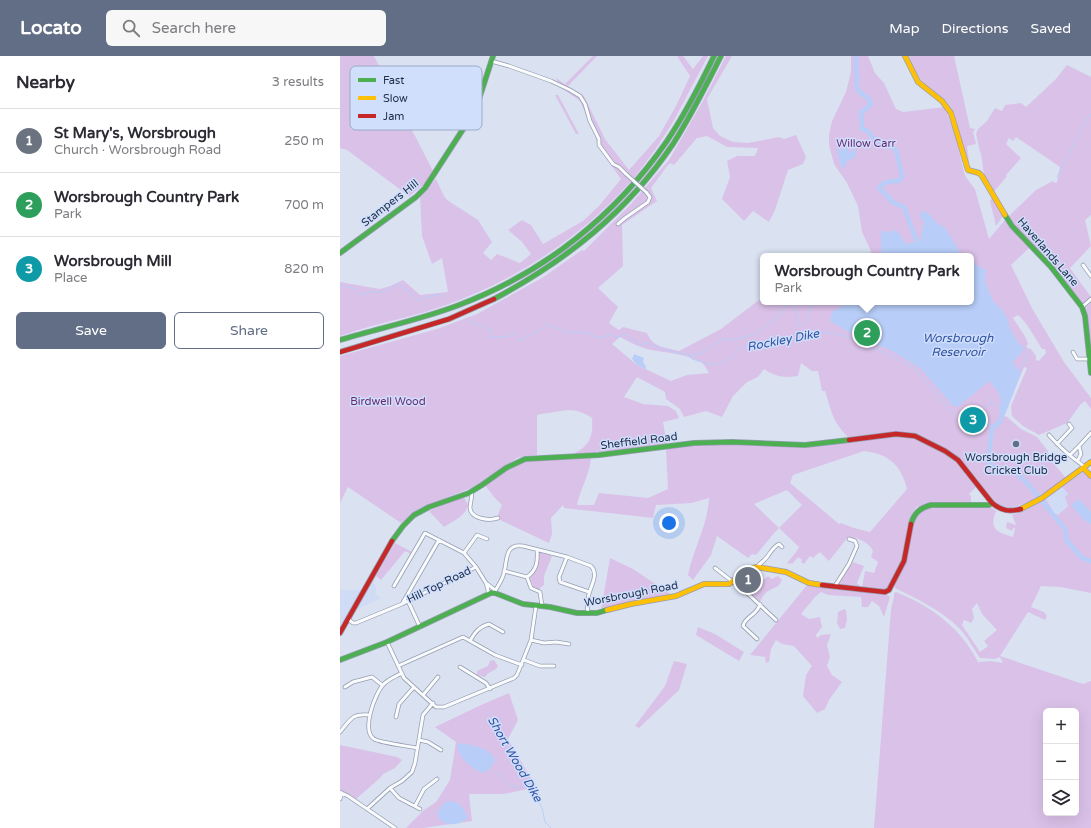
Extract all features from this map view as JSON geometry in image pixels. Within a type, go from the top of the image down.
[{"type":"main road","points":[[340,340],[440,311],[474,299],[517,278],[547,260],[572,242],[618,201],[658,154],[680,120],[714,56]]},
{"type":"main road","points":[[340,352],[435,324],[482,305],[533,278],[576,248],[622,206],[664,156],[692,113],[721,56]]},
{"type":"main road","name":"Haverlands Lane","points":[[905,56],[918,82],[942,101],[951,113],[968,170],[979,173],[982,176],[1012,226],[1056,272],[1082,307],[1085,316],[1091,373]]},
{"type":"main road","name":"Stampers Hill","points":[[482,90],[492,58]]},
{"type":"main road","name":"Stampers Hill","points":[[340,253],[416,197],[425,188],[463,130]]},
{"type":"main road","name":"Sheffield Road","points":[[340,633],[391,544],[410,518],[425,509],[471,491],[514,463],[529,458],[599,455],[710,442],[805,445],[896,434],[915,436],[952,455],[958,460],[992,503]]},
{"type":"main road","points":[[732,582],[749,569],[757,567],[786,572],[809,583],[887,592],[904,562],[912,518],[921,507],[931,505],[989,505],[992,503],[999,509],[1013,511],[1046,495],[1091,462]]},
{"type":"main road","points":[[1083,467],[1091,476]]},
{"type":"main road","name":"Worsbrough Road","points":[[495,591],[523,604],[542,606],[567,612],[588,614],[676,596],[704,584],[721,585],[732,582]]},
{"type":"main road","points":[[340,660],[387,642],[495,591]]},
{"type":"street","points":[[492,58],[551,81],[580,96],[585,104],[590,121],[599,139],[599,145],[613,164],[619,167],[650,197],[648,202],[618,224]]},
{"type":"street","points":[[1083,265],[1091,276]]},
{"type":"street","points":[[1082,307],[1091,299]]},
{"type":"street","points":[[1073,352],[1077,359],[1089,359]]},
{"type":"street","points":[[1057,444],[1072,428],[1069,424]]},
{"type":"street","points":[[1070,455],[1091,433]]},
{"type":"street","points":[[1049,435],[1062,449],[1078,460],[1083,467]]},
{"type":"street","points":[[1078,460],[1081,454],[1079,446]]},
{"type":"street","points":[[471,491],[472,496],[470,508],[472,512],[484,520],[498,518]]},
{"type":"street","points":[[394,586],[425,533],[464,553],[476,567],[486,583],[488,594]]},
{"type":"street","points":[[464,553],[477,535],[487,539]]},
{"type":"street","points":[[835,586],[849,564],[857,546],[855,541],[848,539]]},
{"type":"street","points":[[402,604],[438,540]]},
{"type":"street","points":[[757,567],[776,546],[779,544],[782,547]]},
{"type":"street","points":[[486,583],[495,591],[501,582],[508,552],[517,545],[567,557],[588,564],[593,568],[594,574],[587,603],[588,614]]},
{"type":"street","points":[[527,577],[536,566],[538,560],[537,550]]},
{"type":"street","points":[[567,557],[559,577],[560,582],[589,592]]},
{"type":"street","points":[[766,558],[771,558]]},
{"type":"street","name":"Hill Top Road","points":[[348,619],[353,623],[356,623],[415,598],[476,567]]},
{"type":"street","points":[[715,568],[760,604],[776,620]]},
{"type":"street","points":[[504,571],[527,577]]},
{"type":"street","points":[[527,577],[531,588],[541,590],[542,606]]},
{"type":"street","points":[[410,591],[412,596],[415,598]]},
{"type":"street","points":[[408,601],[420,627]]},
{"type":"street","points":[[757,639],[743,626],[743,624],[757,612],[760,604]]},
{"type":"street","points":[[387,642],[404,678],[432,704],[444,707],[490,689],[518,675],[531,640],[536,606]]},
{"type":"street","points":[[470,640],[477,630],[486,624],[489,624],[503,632]]},
{"type":"street","points":[[398,666],[460,637],[470,640],[497,656],[522,665]]},
{"type":"street","points":[[531,640],[544,643],[556,642],[569,644]]},
{"type":"street","points":[[524,660],[540,666],[554,666]]},
{"type":"street","points":[[460,667],[486,682],[490,689]]},
{"type":"street","points":[[402,673],[388,680],[382,685],[375,698],[370,715],[369,728],[373,738],[417,748]]},
{"type":"street","points":[[345,687],[353,682],[372,677],[382,685]]},
{"type":"street","points":[[423,695],[438,678]]},
{"type":"street","points":[[396,717],[399,704],[414,687]]},
{"type":"street","points":[[367,809],[390,788],[402,781],[412,772],[415,763],[423,715],[432,704]]},
{"type":"street","points":[[340,732],[354,716],[358,714],[370,715]]},
{"type":"street","points":[[419,740],[428,742],[441,750]]},
{"type":"street","points":[[415,806],[424,789],[437,779]]},
{"type":"street","points":[[390,788],[399,798],[420,809]]},
{"type":"street","points":[[340,799],[341,792],[395,828]]},
{"type":"shaded area","points":[[1062,487],[1068,494],[1065,497],[1068,506],[1058,515],[1054,513],[1046,499]]},
{"type":"shaded area","points":[[374,580],[375,586],[377,587],[375,594],[381,598],[356,610]]},
{"type":"shaded area","points":[[340,590],[361,590],[340,628]]},
{"type":"green space","points":[[340,56],[374,56],[379,66],[350,66],[350,130],[412,130],[433,171],[426,183],[409,196],[347,150],[340,148]]},
{"type":"green space","points":[[593,56],[597,56],[568,86],[584,96],[605,139],[629,170],[659,136],[677,104],[690,76],[677,56],[683,56],[693,69],[703,56],[708,56],[673,122],[655,150],[634,178],[627,172],[624,175],[631,181],[587,224],[537,261],[483,290],[425,312],[340,336],[340,282],[380,289],[403,280],[420,295],[448,292],[442,258],[432,264],[422,236],[420,196],[436,179],[447,200],[478,220],[492,242],[483,253],[491,260],[497,254],[520,263],[531,254],[522,242],[508,230],[522,220],[531,225],[543,244],[583,221],[599,206],[621,179],[598,147],[595,135],[580,101],[560,87],[556,78],[565,84]]},
{"type":"green space","points":[[726,56],[732,56],[707,99],[713,128],[720,136],[733,142],[748,143],[779,137],[784,139],[796,135],[806,157],[803,164],[788,170],[775,210],[769,222],[753,211],[744,221],[722,199],[730,177],[727,161],[737,156],[755,156],[758,148],[727,147],[707,136],[697,138],[674,165],[670,163],[667,166],[651,188],[657,201],[622,225],[623,266],[598,288],[618,307],[609,323],[619,330],[623,327],[647,333],[656,344],[664,348],[679,351],[721,329],[760,299],[760,305],[974,305],[974,253],[870,253],[871,251],[862,232],[858,206],[847,183],[834,164],[829,145],[829,135],[832,121],[846,92],[851,72],[851,56],[868,56],[875,73],[884,83],[896,109],[903,112],[945,107],[954,131],[965,176],[975,189],[989,239],[1005,220],[1029,248],[1011,265],[1033,310],[1064,362],[1091,398],[1091,409],[1085,401],[1067,423],[1039,435],[1023,426],[1012,416],[1011,406],[1027,368],[1024,367],[1003,417],[1006,416],[1021,429],[1037,437],[1048,451],[1052,462],[1066,478],[1042,494],[1024,504],[1015,507],[997,505],[976,487],[969,494],[971,496],[971,503],[992,508],[996,511],[993,522],[994,526],[998,531],[1013,537],[1015,528],[1013,528],[1012,531],[1006,528],[1007,522],[1016,525],[1012,515],[1024,511],[1046,499],[1054,513],[1058,515],[1068,506],[1065,497],[1068,494],[1062,487],[1083,472],[1091,479],[1091,593],[1060,587],[1041,586],[1031,607],[1044,612],[1047,616],[1045,620],[1028,612],[1000,656],[1083,684],[1091,681],[1091,828],[874,828],[891,609],[894,593],[896,592],[921,604],[944,620],[963,639],[978,662],[991,661],[1003,663],[1000,657],[995,659],[980,658],[965,635],[952,622],[928,605],[895,588],[906,560],[912,525],[918,505],[912,514],[908,525],[902,562],[890,587],[885,591],[862,588],[865,571],[874,573],[878,562],[871,557],[873,551],[866,543],[856,538],[854,540],[848,537],[829,561],[820,552],[813,558],[810,556],[804,564],[798,557],[792,564],[789,564],[787,563],[799,547],[779,528],[756,555],[752,554],[748,558],[717,536],[711,555],[693,580],[688,575],[706,518],[709,498],[692,503],[656,505],[653,518],[564,508],[563,505],[551,518],[552,534],[549,543],[498,519],[497,517],[502,505],[485,485],[522,461],[591,458],[589,470],[577,505],[594,505],[599,493],[648,498],[668,489],[666,449],[691,445],[724,444],[808,447],[849,438],[839,427],[833,416],[825,391],[822,391],[818,371],[812,371],[801,363],[798,376],[780,376],[772,374],[764,369],[758,377],[747,382],[733,396],[722,417],[706,411],[684,417],[680,409],[666,399],[665,392],[637,377],[624,397],[643,404],[668,406],[676,411],[679,418],[663,422],[667,444],[573,454],[584,447],[590,439],[592,418],[573,410],[541,414],[537,415],[537,455],[517,458],[476,486],[418,509],[401,523],[348,487],[340,503],[340,356],[437,329],[477,314],[542,278],[582,250],[584,251],[630,205],[669,160],[704,99]],"holes":[[[1018,315],[1042,349],[1045,349],[1046,353],[1039,361],[1036,360],[1036,356],[1030,348],[1029,349],[1026,346],[1028,344],[1026,338],[1013,318]],[[620,337],[635,345],[647,349],[677,354],[696,360],[703,364],[709,373],[687,375],[671,381],[637,365],[612,344]],[[864,451],[880,455],[892,462],[901,473],[907,489],[870,532],[841,523],[839,524],[790,483],[793,475]],[[787,490],[802,505],[779,528],[754,504]],[[977,603],[982,614],[997,630],[984,641],[988,646],[980,652],[962,625],[964,620],[971,623],[974,618],[972,609]]]},
{"type":"green space","points":[[909,56],[954,56],[970,128],[975,129],[973,132],[976,144],[967,146],[969,162],[967,161],[954,112],[946,101],[923,84],[912,67]]},
{"type":"green space","points":[[1067,65],[1091,77],[1091,215],[1085,220],[1091,246],[1070,268],[1091,297],[1085,303],[1082,303],[1059,273],[1008,217],[1036,190],[1053,181],[1055,183],[1057,182],[1060,167],[1016,137],[1013,141],[1009,138],[1006,144],[1021,158],[993,193],[984,175],[981,153],[976,134],[978,129],[987,121],[995,108],[1002,111],[1005,105],[1021,103],[1026,107],[1055,80]]},
{"type":"green space","points":[[555,95],[558,95],[579,134],[576,134]]},
{"type":"green space","points":[[992,198],[1003,216],[996,226],[990,201]]},
{"type":"green space","points":[[1091,302],[1091,367],[1086,307]]},
{"type":"green space","points":[[464,498],[468,505],[464,513],[444,527],[429,511],[455,500]]},
{"type":"green space","points":[[395,543],[412,552],[411,554],[405,551],[381,580],[376,576]]},
{"type":"green space","points":[[539,552],[552,556],[544,576],[544,585],[538,590],[534,588],[530,578],[537,566]]},
{"type":"green space","points":[[610,558],[633,569],[672,595],[601,610]]},
{"type":"green space","points":[[853,562],[864,566],[857,583],[860,586],[859,588],[839,585],[839,583]]},
{"type":"green space","points":[[750,570],[762,581],[768,576],[772,579],[778,576],[782,580],[778,586],[764,595],[760,602],[737,581]]},
{"type":"green space","points":[[807,585],[887,595],[890,597],[884,617],[879,606],[872,601],[868,607],[862,607],[861,597],[828,595],[821,592],[801,614],[809,619],[820,617],[822,627],[816,635],[817,638],[821,635],[831,634],[827,645],[830,657],[827,666],[832,675],[842,682],[829,700],[825,709],[817,713],[803,696],[806,675],[812,666],[794,646],[782,644],[776,640],[771,649],[769,662],[766,663],[765,657],[750,655]]},
{"type":"green space","points":[[844,609],[846,610],[847,619],[845,628],[840,629],[837,623],[838,612]]},
{"type":"green space","points":[[698,627],[715,634],[744,652],[739,661],[696,635]]},
{"type":"green space","points":[[494,660],[498,666],[495,669],[485,677],[477,675],[477,671],[488,666],[490,661]]},
{"type":"green space","points":[[674,661],[687,664],[679,690],[639,728],[635,726],[665,686]]},
{"type":"green space","points":[[509,693],[518,720],[508,739],[542,800],[535,798],[527,789],[504,794],[469,794],[472,821],[423,828],[406,828],[424,810],[436,802],[450,780],[456,742],[435,727]]},
{"type":"green space","points":[[340,745],[397,757],[402,760],[395,768],[383,774],[356,799],[340,790]]},
{"type":"water","points":[[846,147],[851,153],[854,149],[857,150],[855,157],[847,161],[844,169],[842,168],[837,153],[838,148],[844,150]]},
{"type":"water","points":[[922,211],[928,213],[937,223],[946,229],[960,253],[881,253],[881,230],[888,233],[893,230],[898,232],[906,244],[920,241],[924,222],[919,215]]},
{"type":"water","name":"Worsbrough Reservoir","points":[[974,261],[976,265],[986,270],[985,282],[993,301],[1003,311],[1009,322],[1009,327],[1019,344],[1022,346],[1023,351],[1012,362],[1021,373],[1005,415],[999,412],[1001,402],[1000,398],[995,388],[989,381],[958,407],[953,406],[920,368],[890,350],[866,341],[830,321],[832,312],[843,305],[974,305]]},
{"type":"water","points":[[634,354],[644,358],[643,362],[646,369],[637,365],[632,359]]},
{"type":"water","points":[[1079,499],[1091,512],[1091,524],[1084,520],[1071,505]]},
{"type":"water","points":[[460,743],[484,749],[495,759],[492,766],[483,773],[474,769],[463,759],[460,754],[457,745]]},
{"type":"water","points":[[448,801],[459,804],[465,811],[468,818],[455,824],[442,821],[437,813],[443,804]]},
{"type":"waterway","points":[[856,56],[857,88],[858,91],[868,99],[871,104],[864,111],[861,111],[862,129],[868,131],[872,137],[896,150],[902,176],[899,181],[888,182],[879,188],[892,202],[904,207],[921,253]]},
{"type":"waterway","points":[[1057,177],[1088,117],[1091,115]]},
{"type":"waterway","name":"Rockley Dike","points":[[340,285],[353,288],[360,295],[373,291],[380,293],[399,284],[419,300],[437,294],[444,297]]},
{"type":"waterway","name":"Rockley Dike","points":[[468,320],[492,331],[489,337],[508,337],[513,332],[520,341],[547,325],[566,332],[589,333],[593,336],[602,338],[609,335],[619,337],[625,334],[631,340],[636,341],[640,345],[646,343],[669,351],[690,355],[700,354],[721,340],[737,339],[758,333],[779,316],[788,305]]},
{"type":"waterway","name":"Rockley Dike","points":[[795,305],[798,325],[800,326],[803,324]]},
{"type":"waterway","name":"Rockley Dike","points":[[805,323],[807,321],[810,307],[813,305]]},
{"type":"waterway","name":"Rockley Dike","points":[[689,355],[692,359],[709,364],[720,364],[731,358],[746,345],[760,346],[772,343],[790,342],[816,332],[845,336],[887,354],[914,368],[954,414]]},
{"type":"waterway","points":[[1019,373],[1028,354],[1023,346],[1021,347]]},
{"type":"waterway","points":[[991,398],[992,403]]},
{"type":"waterway","points":[[977,411],[992,403],[1001,408]]},
{"type":"waterway","points":[[1004,409],[1000,422],[992,428],[988,461],[993,467],[1016,473],[1026,482],[1065,529],[1067,541],[1082,558],[1091,561]]},
{"type":"waterway","points":[[987,424],[992,425],[992,428]]},
{"type":"waterway","name":"Short Wood Dike","points":[[488,712],[530,783],[542,808],[545,822],[551,828]]},
{"type":"waterway","points":[[496,771],[510,785],[520,788],[530,783]]},
{"type":"traffic: fast","points":[[482,90],[493,56]]},
{"type":"traffic: fast","points":[[340,340],[429,315],[459,305],[490,292],[549,259],[576,239],[601,217],[647,168],[680,120],[698,89],[714,56]]},
{"type":"traffic: fast","points":[[494,299],[521,284],[570,251],[593,233],[635,192],[655,169],[673,144],[692,112],[721,56]]},
{"type":"traffic: fast","points":[[340,253],[416,197],[425,188],[463,130]]},
{"type":"traffic: fast","points":[[1005,215],[1012,226],[1051,267],[1082,307],[1085,316],[1091,373]]},
{"type":"traffic: fast","points":[[392,541],[403,526],[414,515],[429,507],[469,493],[506,468],[525,459],[599,455],[694,443],[732,442],[805,445],[849,440]]},
{"type":"traffic: fast","points":[[911,524],[918,512],[931,505],[989,505],[992,503]]},
{"type":"traffic: fast","points":[[340,660],[387,642],[491,593],[495,593],[523,604],[550,607],[577,613],[597,613],[607,610]]},
{"type":"traffic: slow","points":[[905,56],[918,82],[942,101],[951,113],[968,170],[979,173],[982,176],[1005,215]]},
{"type":"traffic: slow","points":[[1021,509],[1042,498],[1091,462]]},
{"type":"traffic: slow","points":[[1083,468],[1091,476]]},
{"type":"traffic: slow","points":[[607,610],[676,596],[704,584],[729,584],[749,569],[757,567],[786,572],[809,583],[822,585]]},
{"type":"traffic: jam","points":[[340,352],[449,319],[494,299]]},
{"type":"traffic: jam","points":[[849,440],[896,434],[915,436],[945,451],[958,460],[996,506],[1006,510],[1021,509]]},
{"type":"traffic: jam","points":[[822,585],[885,592],[889,590],[904,561],[911,524]]},
{"type":"traffic: jam","points":[[340,633],[392,541]]},
{"type":"place","name":"Worsbrough Country Park","points":[[867,333]]},
{"type":"place","name":"Worsbrough Mill","points":[[973,420]]},
{"type":"place","name":"Worsbrough Bridge Cricket Club","points":[[1016,444]]},
{"type":"place","name":"St Mary's, Worsbrough","points":[[748,580]]},
{"type":"park label","name":"Willow Carr","points":[[866,143]]},
{"type":"park label","name":"Birdwell Wood","points":[[388,401]]}]
